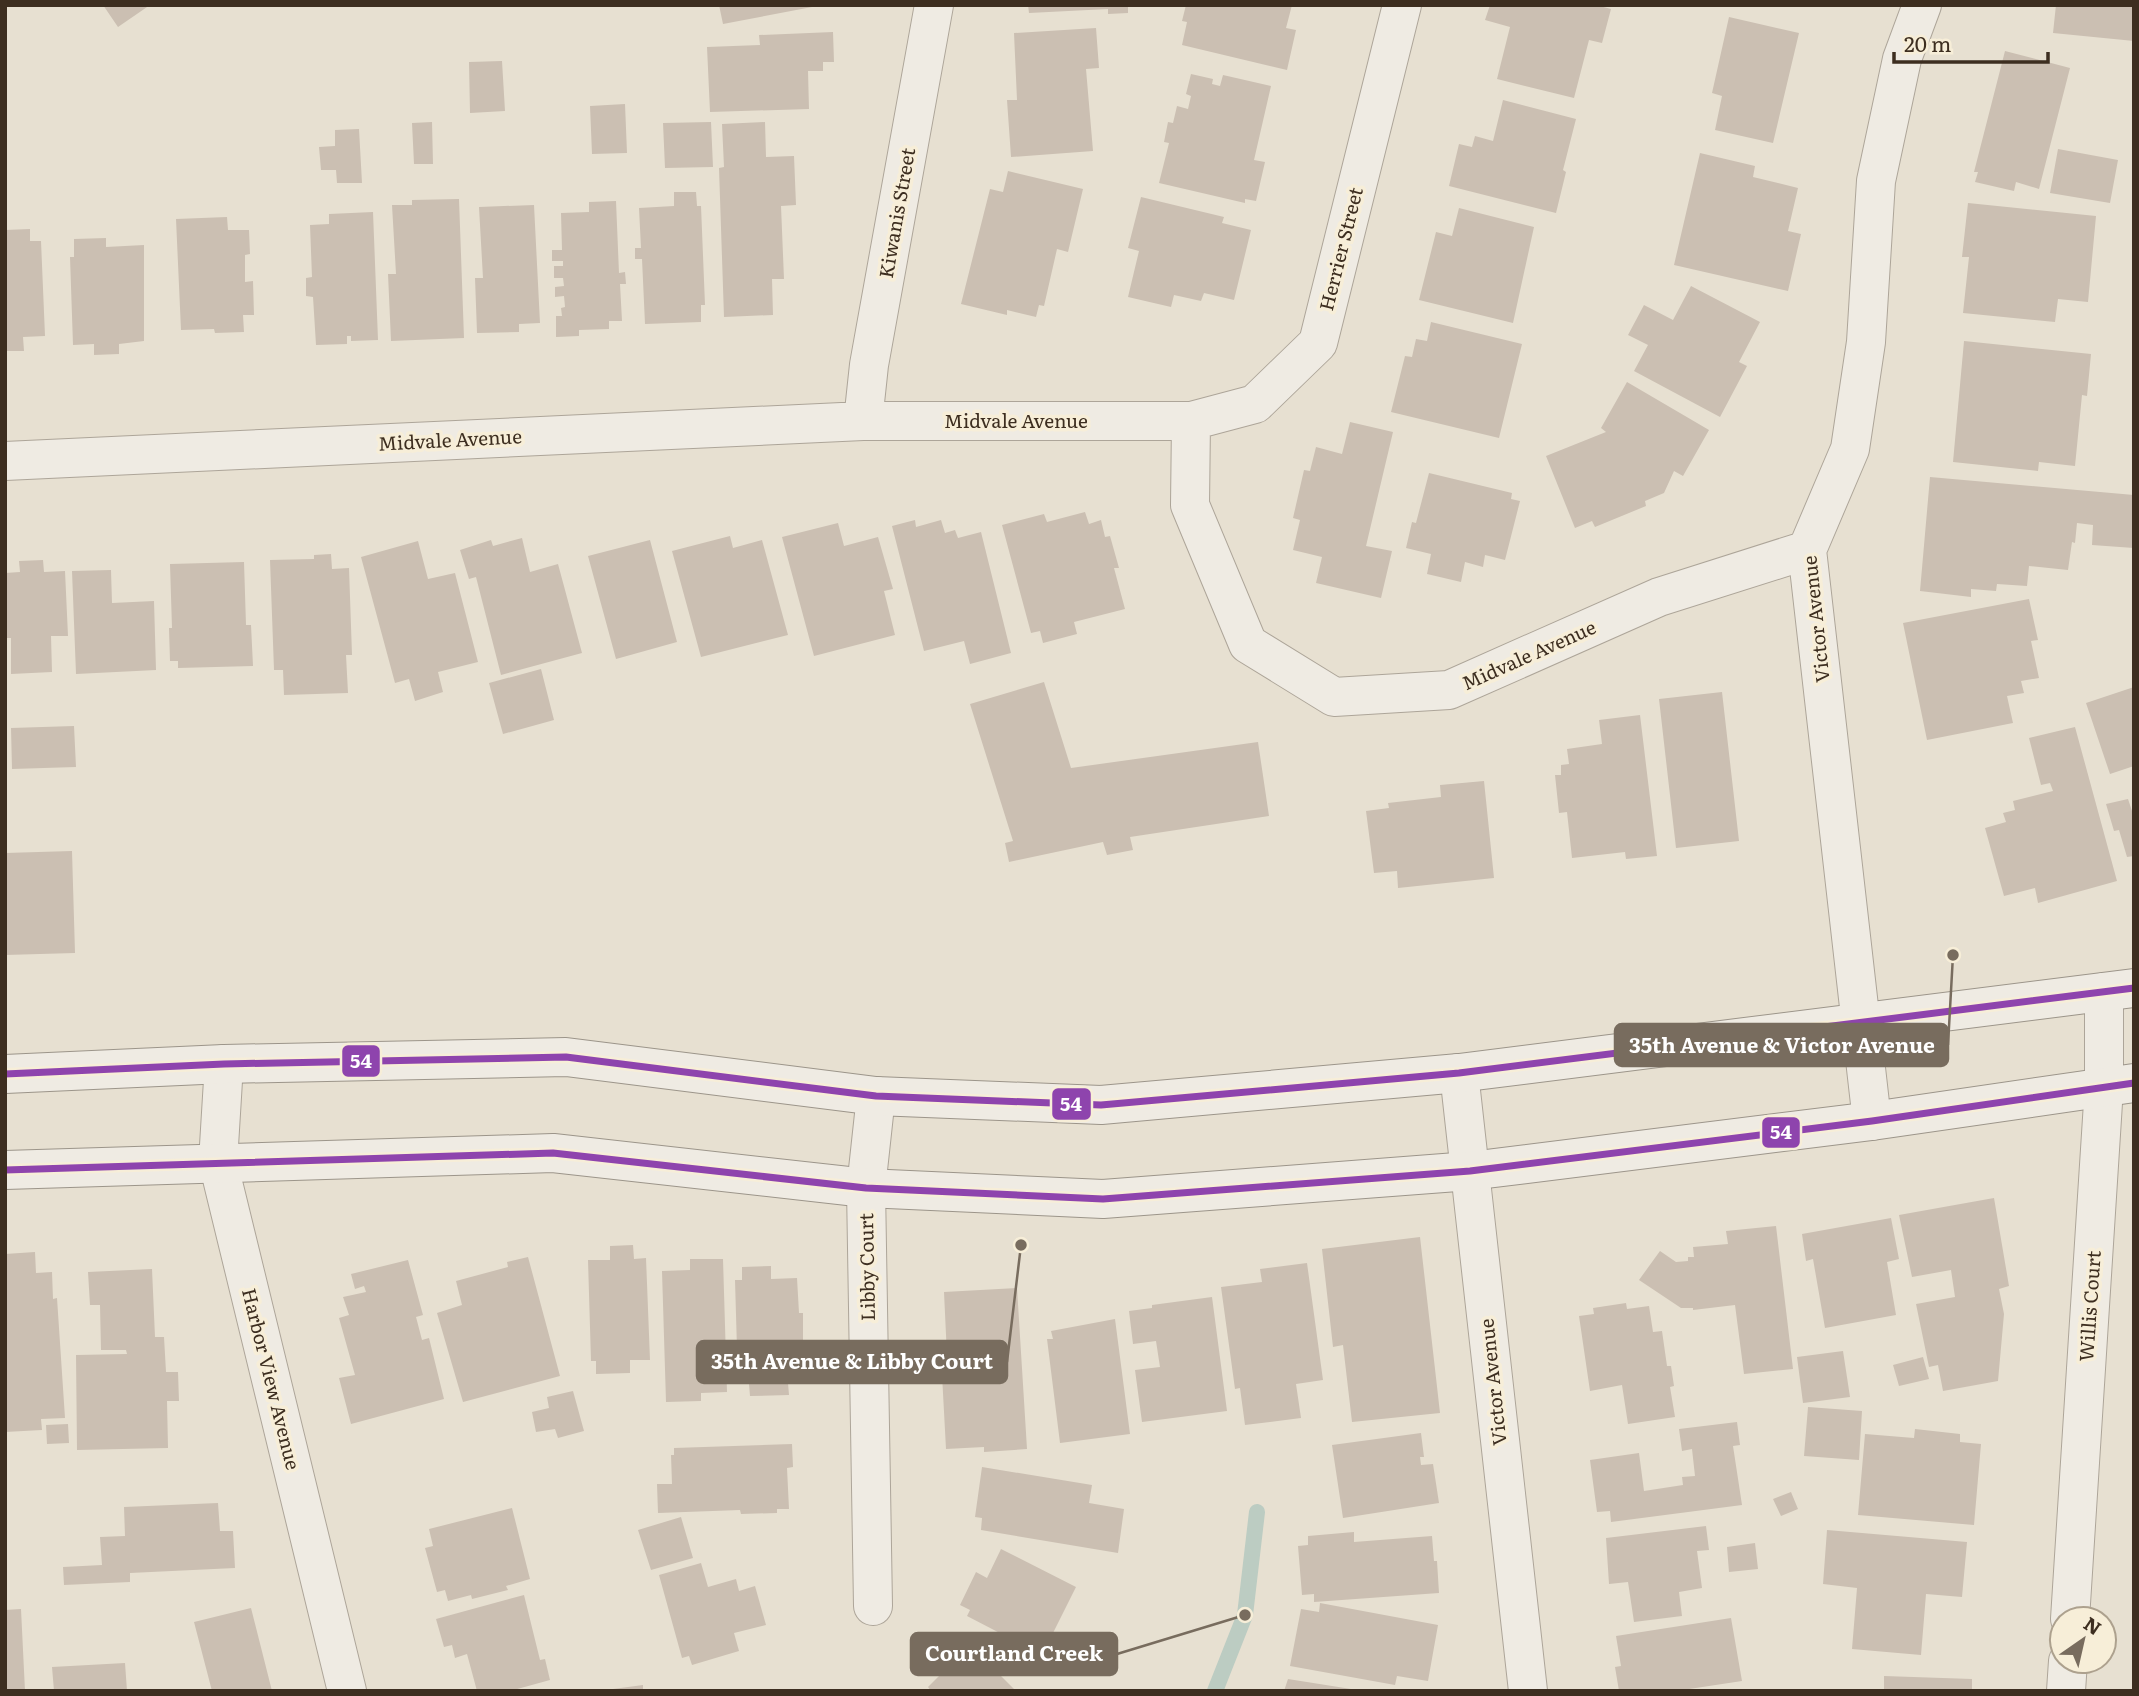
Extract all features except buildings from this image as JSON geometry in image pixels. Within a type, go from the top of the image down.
[{"type":"street","name":"Kiwanis Street","points":[[863,421],[869,365],[934,5]]},
{"type":"street","name":"Herrier Street","points":[[1191,421],[1255,404],[1318,343],[1402,5]]},
{"type":"street","name":"Victor Avenue","points":[[1872,1121],[1863,1023],[1807,550],[1850,449],[1866,342],[1876,181],[1902,59],[1922,5]]},
{"type":"street","name":"Midvale Avenue","points":[[5,461],[863,421],[1191,421],[1189,505],[1248,644],[1334,697],[1448,690],[1659,597],[1807,550]]},
{"type":"street","points":[[5,1074],[224,1064],[566,1057],[876,1096],[1101,1105],[1459,1073],[2119,990]]},
{"type":"street","name":"Willis Court","points":[[2071,1605],[2119,1085],[2119,990]]},
{"type":"street","name":"Harbor View Avenue","points":[[224,1064],[218,1162],[347,1691]]},
{"type":"street","name":"Victor Avenue","points":[[1459,1073],[1528,1691]]},
{"type":"street","points":[[5,1170],[553,1153],[866,1188],[1103,1199],[1470,1171],[1872,1121],[2119,1085]]},
{"type":"street","name":"Libby Court","points":[[873,1606],[866,1188],[876,1096]]},
{"type":"waterway","points":[[1215,1691],[1245,1615],[1257,1512]]},
{"type":"transit line","name":"54","points":[[5,1074],[224,1064],[566,1057],[876,1096],[1101,1105],[1459,1073],[2134,988]]},
{"type":"transit line","name":"54","points":[[5,1170],[553,1153],[866,1188],[1103,1199],[1470,1171],[1872,1121],[2134,1083]]},
{"type":"place","name":"35th Avenue & Victor Avenue","points":[[1953,955]]},
{"type":"place","name":"35th Avenue & Libby Court","points":[[1021,1245]]},
{"type":"place","name":"Courtland Creek","points":[[1245,1615]]}]
